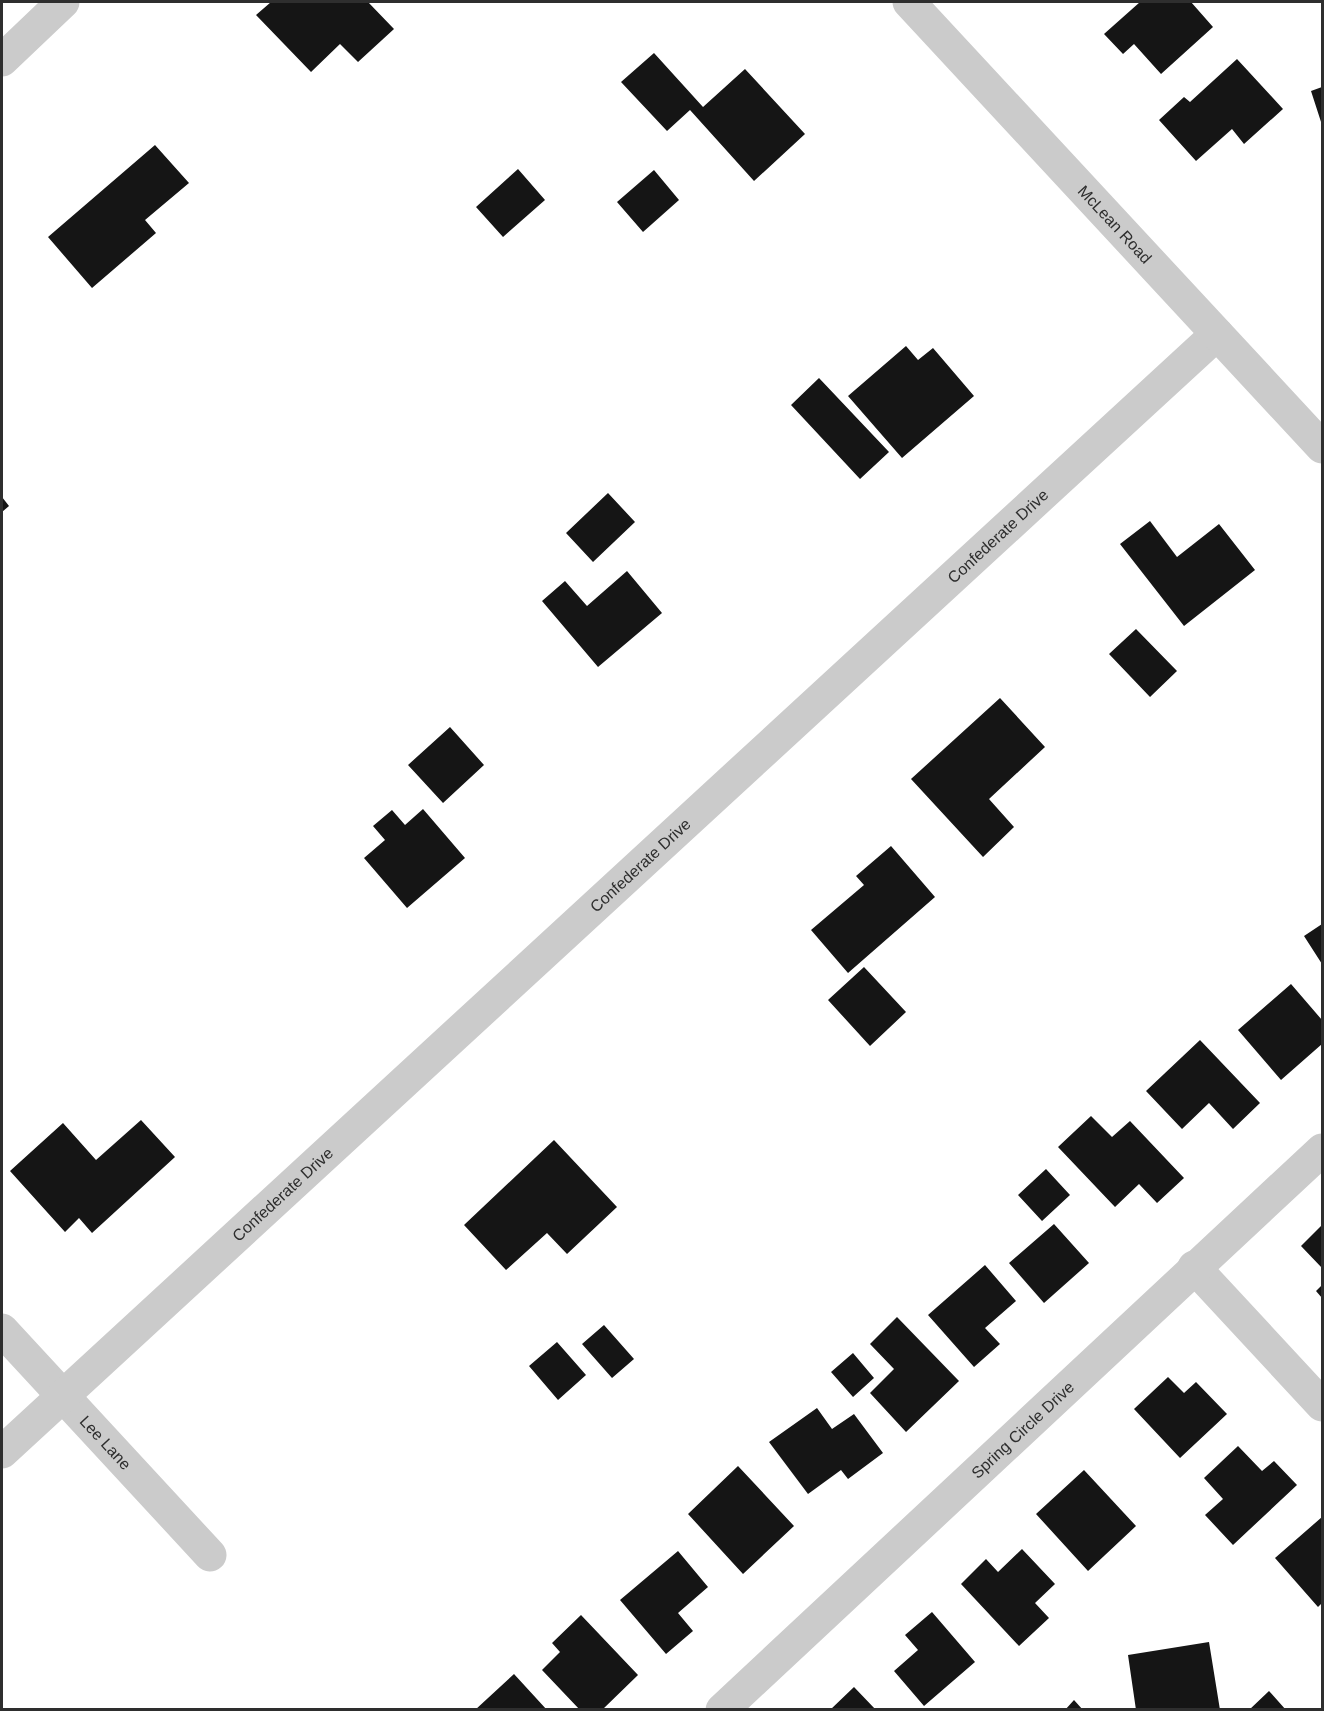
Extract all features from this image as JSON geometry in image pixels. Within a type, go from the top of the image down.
[{"type":"street","points":[[2,60],[63,2]]},
{"type":"street","name":"McLean Road","points":[[909,2],[1323,447]]},
{"type":"street","name":"Confederate Drive","points":[[2,1452],[1217,333]]},
{"type":"street","name":"Spring Circle Drive","points":[[722,1710],[1194,1267],[1323,1150]]},
{"type":"street","points":[[1194,1267],[1323,1406]]},
{"type":"street","name":"Lee Lane","points":[[2,1330],[210,1555]]},
{"type":"building","points":[[271,2],[368,2],[394,29],[358,62],[340,44],[311,72],[256,15]]},
{"type":"building","points":[[1140,2],[1191,2],[1213,27],[1161,74],[1134,44],[1123,54],[1104,34]]},
{"type":"building","points":[[654,53],[703,107],[745,69],[805,134],[754,181],[690,110],[667,131],[621,82]]},
{"type":"building","points":[[1237,59],[1283,109],[1244,144],[1232,129],[1196,161],[1159,120],[1184,97],[1190,102]]},
{"type":"building","points":[[1322,87],[1322,125],[1311,91]]},
{"type":"building","points":[[155,145],[189,183],[145,220],[156,233],[92,288],[48,237]]},
{"type":"building","points":[[518,169],[545,200],[503,237],[476,207]]},
{"type":"building","points":[[654,170],[679,200],[643,232],[617,202]]},
{"type":"building","points":[[906,346],[918,360],[933,348],[974,396],[902,458],[848,396]]},
{"type":"building","points":[[819,378],[889,452],[860,479],[791,405]]},
{"type":"building","points":[[608,493],[635,522],[593,562],[566,533]]},
{"type":"building","points":[[2,497],[9,506],[2,512]]},
{"type":"building","points":[[1150,521],[1177,557],[1219,524],[1255,570],[1184,626],[1120,544]]},
{"type":"building","points":[[627,571],[662,613],[598,667],[542,601],[565,581],[587,606]]},
{"type":"building","points":[[1136,629],[1177,671],[1150,697],[1109,654]]},
{"type":"building","points":[[1000,698],[1045,747],[989,799],[1014,827],[983,857],[911,779]]},
{"type":"building","points":[[450,727],[484,765],[443,803],[408,765]]},
{"type":"building","points":[[423,809],[465,858],[407,908],[364,858],[385,840],[373,826],[392,810],[405,825]]},
{"type":"building","points":[[891,846],[935,897],[848,973],[811,930],[864,885],[856,876]]},
{"type":"building","points":[[1322,924],[1322,964],[1304,936]]},
{"type":"building","points":[[864,967],[906,1012],[870,1046],[828,1000]]},
{"type":"building","points":[[1291,984],[1322,1020],[1322,1044],[1281,1080],[1238,1030]]},
{"type":"building","points":[[1200,1040],[1260,1103],[1233,1129],[1209,1103],[1182,1129],[1146,1091]]},
{"type":"building","points":[[1091,1116],[1112,1137],[1130,1121],[1184,1178],[1157,1203],[1139,1184],[1115,1207],[1058,1147]]},
{"type":"building","points":[[141,1120],[175,1157],[92,1233],[79,1218],[65,1232],[10,1171],[63,1123],[96,1160]]},
{"type":"building","points":[[554,1140],[617,1207],[567,1254],[547,1233],[506,1270],[464,1225]]},
{"type":"building","points":[[1046,1169],[1070,1195],[1042,1221],[1018,1195]]},
{"type":"building","points":[[1054,1224],[1089,1263],[1044,1303],[1009,1263]]},
{"type":"building","points":[[1322,1225],[1322,1268],[1301,1246]]},
{"type":"building","points":[[985,1265],[1016,1301],[985,1328],[1000,1344],[974,1367],[928,1315]]},
{"type":"building","points":[[1322,1285],[1322,1298],[1316,1291]]},
{"type":"building","points":[[897,1317],[959,1381],[906,1432],[870,1393],[894,1369],[870,1344]]},
{"type":"building","points":[[604,1325],[634,1359],[612,1378],[582,1344]]},
{"type":"building","points":[[557,1342],[586,1375],[558,1400],[529,1366]]},
{"type":"building","points":[[853,1353],[874,1378],[853,1397],[831,1372]]},
{"type":"building","points":[[1168,1377],[1184,1393],[1196,1382],[1227,1414],[1180,1458],[1134,1409]]},
{"type":"building","points":[[817,1408],[832,1429],[854,1414],[883,1453],[848,1479],[841,1470],[808,1494],[769,1442]]},
{"type":"building","points":[[1238,1446],[1262,1471],[1274,1461],[1297,1485],[1233,1545],[1205,1515],[1223,1499],[1204,1478]]},
{"type":"building","points":[[738,1466],[794,1526],[743,1574],[688,1514]]},
{"type":"building","points":[[1084,1470],[1136,1526],[1088,1571],[1036,1514]]},
{"type":"building","points":[[1322,1517],[1322,1603],[1318,1607],[1275,1558]]},
{"type":"building","points":[[1022,1549],[1055,1584],[1035,1603],[1049,1618],[1019,1646],[961,1584],[986,1559],[998,1572]]},
{"type":"building","points":[[678,1551],[708,1587],[678,1613],[693,1631],[666,1654],[620,1600]]},
{"type":"building","points":[[932,1612],[975,1662],[924,1706],[894,1671],[918,1650],[905,1635]]},
{"type":"building","points":[[581,1615],[638,1675],[602,1710],[580,1710],[542,1670],[560,1652],[552,1643]]},
{"type":"building","points":[[1209,1642],[1220,1710],[1136,1710],[1128,1655]]},
{"type":"building","points":[[514,1674],[547,1710],[475,1710]]},
{"type":"building","points":[[854,1687],[876,1710],[830,1710]]},
{"type":"building","points":[[1269,1691],[1286,1710],[1249,1710]]},
{"type":"building","points":[[1074,1700],[1083,1710],[1065,1710]]}]
